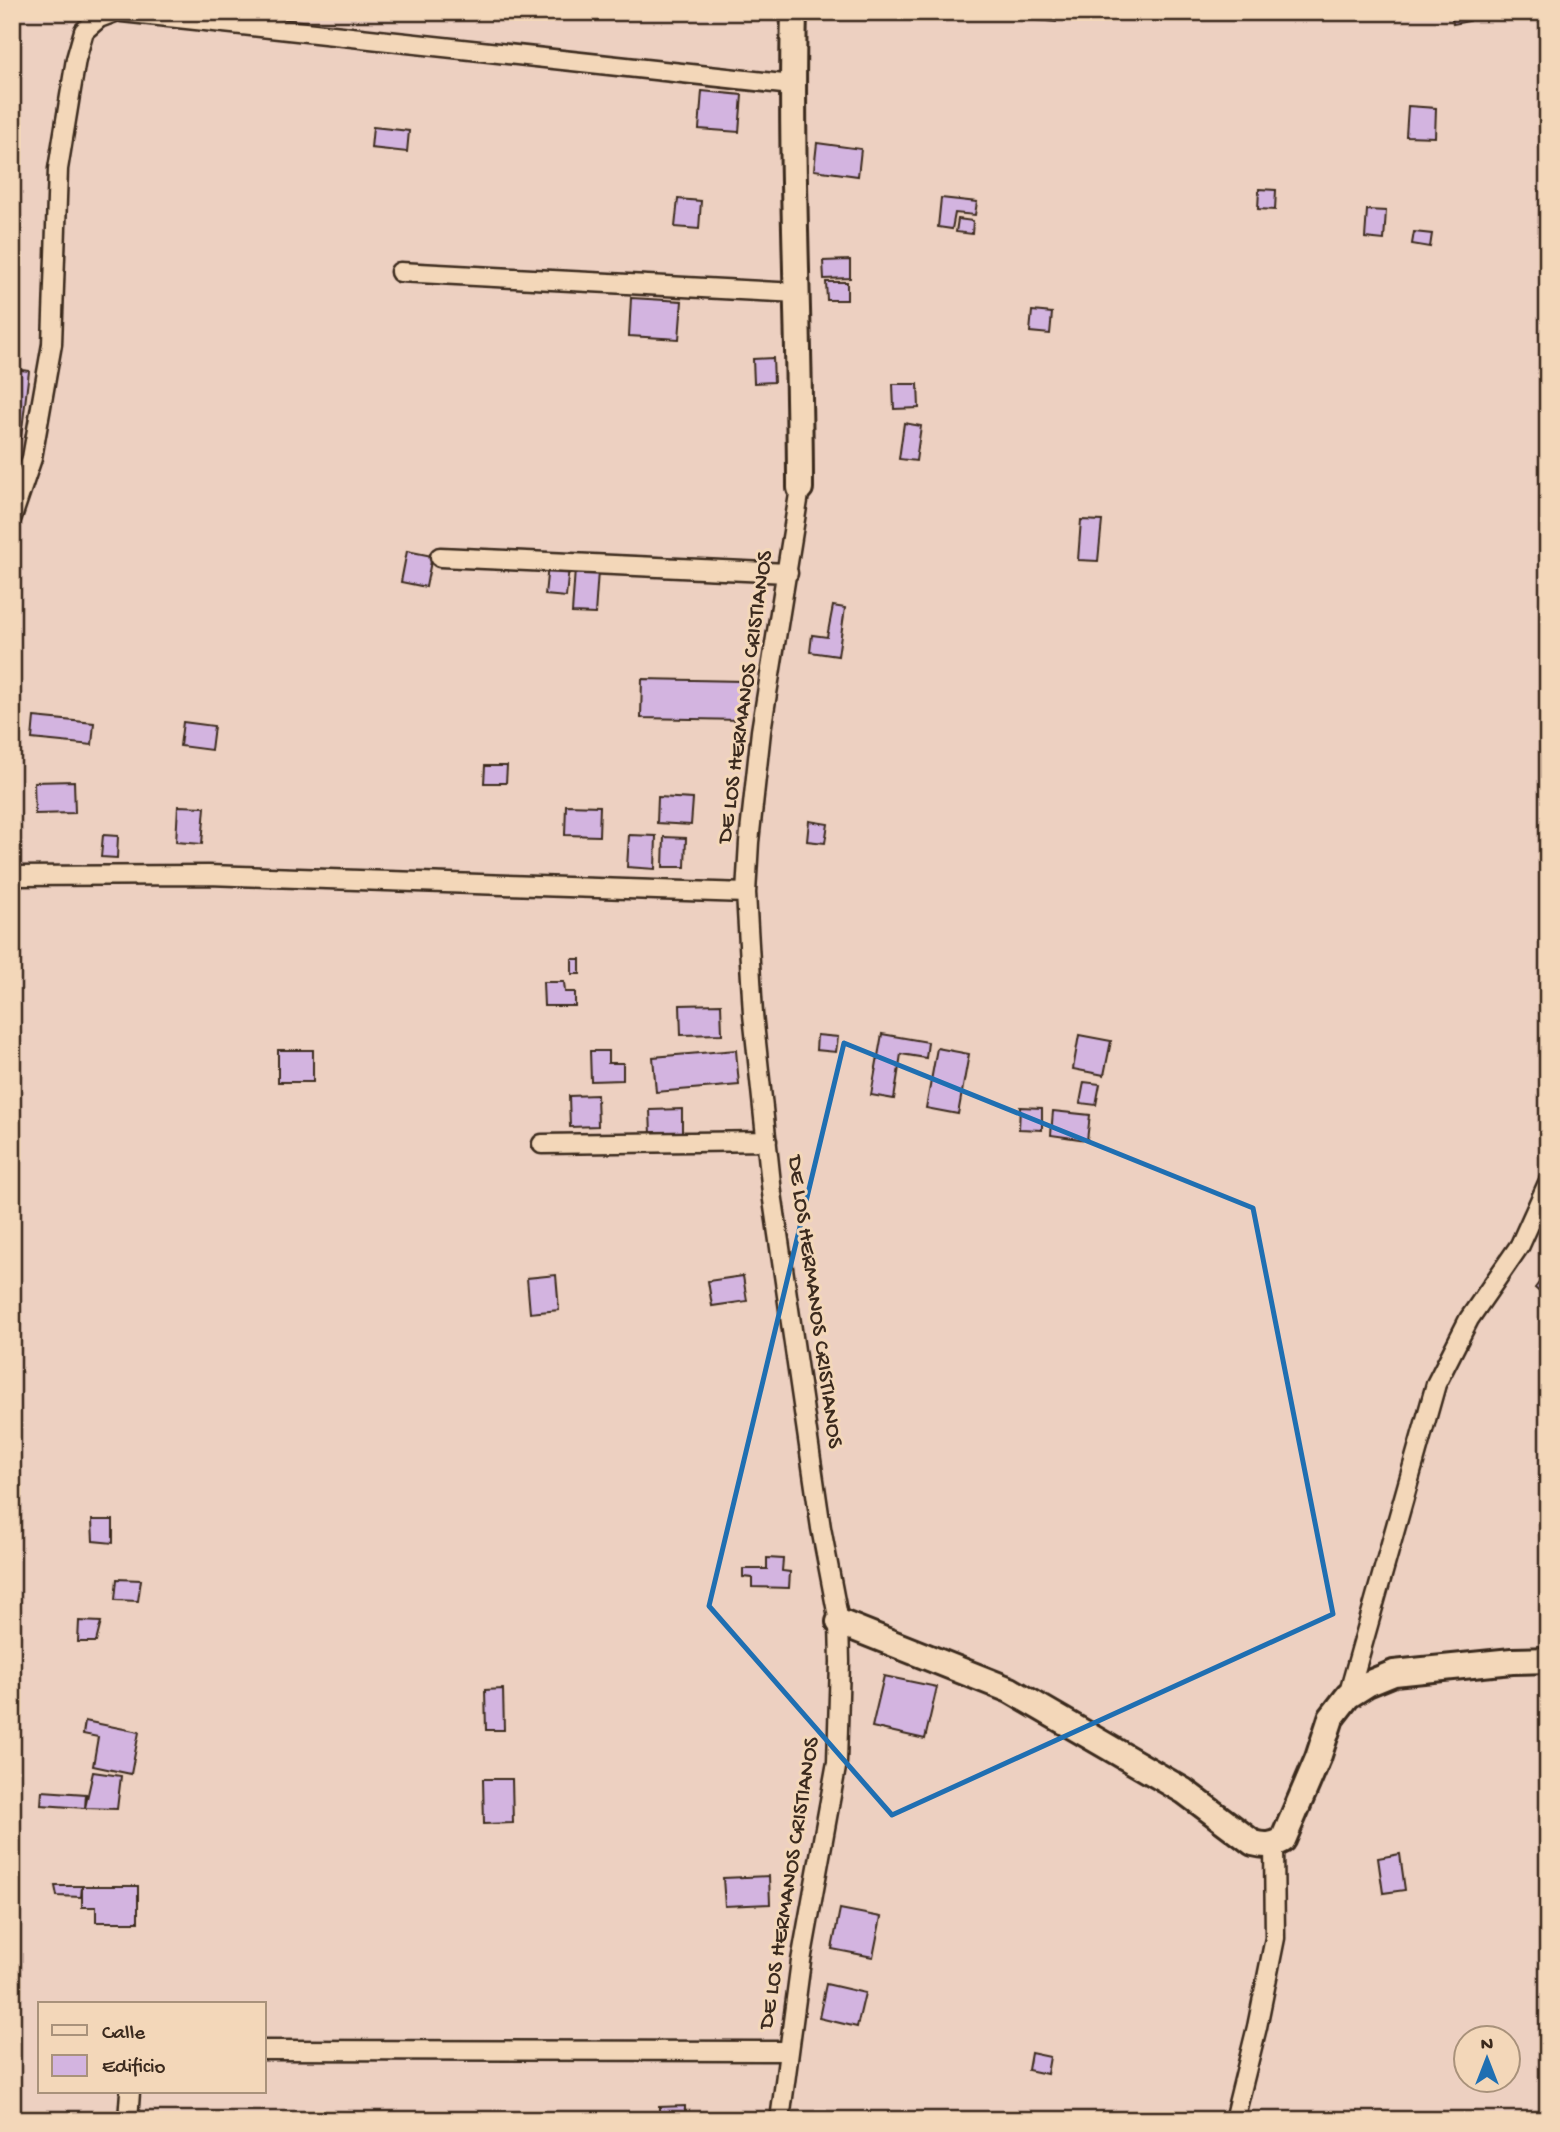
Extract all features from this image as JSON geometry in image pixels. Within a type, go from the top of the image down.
[{"type":"street","points":[[12,517],[32,457],[52,344],[58,169],[76,59],[84,31],[99,18],[115,12]]},
{"type":"street","points":[[122,12],[792,85]]},
{"type":"street","points":[[794,12],[792,85],[800,488]]},
{"type":"street","points":[[400,272],[798,293]]},
{"type":"street","name":"DE LOS HERMANOS CRISTIANOS","points":[[780,2120],[812,1894],[837,1762],[839,1622],[821,1528],[772,1193],[753,1014],[746,893],[761,731],[800,488]]},
{"type":"street","points":[[440,557],[788,573]]},
{"type":"street","points":[[12,876],[208,875],[746,893]]},
{"type":"street","points":[[542,1144],[767,1142]]},
{"type":"street","points":[[1348,1696],[1436,1384],[1469,1319],[1520,1245],[1548,1183]]},
{"type":"street","points":[[839,1622],[1010,1690],[1184,1791],[1253,1843],[1264,1846],[1283,1840],[1318,1758],[1331,1718],[1348,1696],[1367,1684],[1394,1673],[1548,1660]]},
{"type":"street","points":[[1234,2120],[1275,1938],[1274,1845]]},
{"type":"street","points":[[266,2050],[789,2051]]},
{"type":"street","points":[[128,2120],[130,2094]]},
{"type":"highlighted area","points":[[844,1043],[1253,1208],[1333,1614],[892,1815],[709,1606]]},
{"type":"building","points":[[984,12],[1057,12],[1056,22],[983,15]]},
{"type":"building","points":[[1451,12],[1468,12],[1469,21],[1453,24]]},
{"type":"building","points":[[702,91],[742,95],[739,132],[699,129]]},
{"type":"building","points":[[1408,106],[1436,108],[1435,137],[1406,136]]},
{"type":"building","points":[[373,127],[409,131],[407,152],[371,148]]},
{"type":"building","points":[[817,143],[861,149],[858,176],[814,170]]},
{"type":"building","points":[[1259,189],[1276,190],[1275,210],[1258,209]]},
{"type":"building","points":[[941,198],[977,202],[975,215],[955,213],[952,229],[938,227]]},
{"type":"building","points":[[678,199],[701,201],[699,229],[675,227]]},
{"type":"building","points":[[1367,210],[1386,211],[1384,240],[1365,238]]},
{"type":"building","points":[[958,219],[973,221],[972,234],[956,232]]},
{"type":"building","points":[[1414,232],[1432,234],[1430,247],[1412,244]]},
{"type":"building","points":[[850,260],[850,278],[824,279],[823,261]]},
{"type":"building","points":[[826,282],[847,282],[847,300],[827,300]]},
{"type":"building","points":[[631,298],[682,301],[679,339],[629,336]]},
{"type":"building","points":[[1032,311],[1052,313],[1050,334],[1030,332]]},
{"type":"building","points":[[773,358],[774,382],[754,383],[753,359]]},
{"type":"building","points":[[12,369],[29,371],[21,438],[12,437]]},
{"type":"building","points":[[893,384],[918,384],[919,408],[894,409]]},
{"type":"building","points":[[904,423],[921,426],[916,461],[899,459]]},
{"type":"building","points":[[1081,520],[1102,521],[1098,561],[1078,560]]},
{"type":"building","points":[[407,551],[432,556],[426,587],[401,582]]},
{"type":"building","points":[[548,565],[569,567],[566,597],[545,595]]},
{"type":"building","points":[[575,569],[598,571],[595,614],[572,613]]},
{"type":"building","points":[[833,606],[845,608],[838,656],[810,652],[812,635],[827,637]]},
{"type":"building","points":[[642,679],[743,681],[742,720],[641,718]]},
{"type":"building","points":[[34,717],[94,723],[92,745],[32,739]]},
{"type":"building","points":[[183,722],[214,726],[211,750],[180,746]]},
{"type":"building","points":[[485,766],[507,766],[506,783],[484,783]]},
{"type":"building","points":[[74,781],[75,813],[35,814],[34,782]]},
{"type":"building","points":[[658,797],[693,799],[691,825],[657,823]]},
{"type":"building","points":[[566,805],[600,806],[599,836],[565,835]]},
{"type":"building","points":[[178,806],[205,807],[202,844],[176,842]]},
{"type":"building","points":[[809,821],[828,824],[825,843],[807,841]]},
{"type":"building","points":[[103,835],[118,836],[117,858],[101,857]]},
{"type":"building","points":[[629,835],[656,836],[655,869],[627,867]]},
{"type":"building","points":[[664,837],[686,838],[685,867],[663,867]]},
{"type":"building","points":[[572,959],[580,959],[580,974],[572,974]]},
{"type":"building","points":[[543,982],[564,982],[565,992],[575,992],[575,1006],[544,1006]]},
{"type":"building","points":[[721,1004],[722,1034],[681,1035],[680,1005]]},
{"type":"building","points":[[882,1034],[928,1042],[926,1058],[901,1054],[894,1099],[871,1095]]},
{"type":"building","points":[[817,1035],[838,1037],[836,1052],[816,1050]]},
{"type":"building","points":[[1079,1035],[1111,1041],[1104,1075],[1073,1069]]},
{"type":"building","points":[[937,1048],[969,1054],[958,1114],[926,1108]]},
{"type":"building","points":[[278,1050],[313,1050],[313,1082],[278,1082]]},
{"type":"building","points":[[736,1050],[739,1085],[656,1092],[653,1057]]},
{"type":"building","points":[[590,1051],[608,1051],[608,1063],[623,1063],[623,1080],[591,1081]]},
{"type":"building","points":[[1084,1082],[1100,1084],[1096,1105],[1080,1103]]},
{"type":"building","points":[[597,1095],[598,1126],[570,1127],[569,1096]]},
{"type":"building","points":[[1020,1107],[1042,1108],[1042,1130],[1019,1129]]},
{"type":"building","points":[[682,1109],[682,1133],[651,1134],[650,1110]]},
{"type":"building","points":[[1053,1111],[1090,1115],[1087,1140],[1051,1135]]},
{"type":"building","points":[[1548,1271],[1548,1289],[1543,1295],[1535,1288]]},
{"type":"building","points":[[556,1275],[559,1310],[530,1313],[527,1278]]},
{"type":"building","points":[[743,1276],[747,1301],[712,1306],[708,1281]]},
{"type":"building","points":[[92,1520],[113,1520],[113,1543],[93,1541]]},
{"type":"building","points":[[767,1558],[783,1559],[782,1571],[790,1572],[789,1588],[752,1587],[752,1578],[743,1577],[743,1569],[767,1569]]},
{"type":"building","points":[[117,1579],[141,1580],[138,1601],[115,1600]]},
{"type":"building","points":[[79,1621],[101,1622],[96,1642],[78,1642]]},
{"type":"building","points":[[884,1676],[937,1687],[925,1739],[872,1727]]},
{"type":"building","points":[[503,1689],[504,1730],[486,1730],[485,1690]]},
{"type":"building","points":[[85,1721],[139,1732],[131,1774],[93,1766],[98,1737],[83,1734]]},
{"type":"building","points":[[93,1772],[121,1776],[117,1809],[85,1808]]},
{"type":"building","points":[[483,1779],[512,1779],[513,1823],[484,1824]]},
{"type":"building","points":[[42,1791],[86,1794],[85,1808],[41,1805]]},
{"type":"building","points":[[1400,1854],[1405,1890],[1383,1893],[1378,1858]]},
{"type":"building","points":[[769,1876],[770,1904],[725,1906],[723,1878]]},
{"type":"building","points":[[55,1886],[82,1886],[81,1897],[57,1896]]},
{"type":"building","points":[[82,1886],[138,1886],[138,1922],[96,1922],[96,1907],[82,1907]]},
{"type":"building","points":[[840,1909],[881,1917],[873,1957],[832,1949]]},
{"type":"building","points":[[826,1984],[865,1993],[857,2027],[819,2018]]},
{"type":"building","points":[[1031,2053],[1050,2057],[1047,2074],[1028,2070]]},
{"type":"building","points":[[685,2106],[685,2117],[659,2118],[659,2107]]}]
